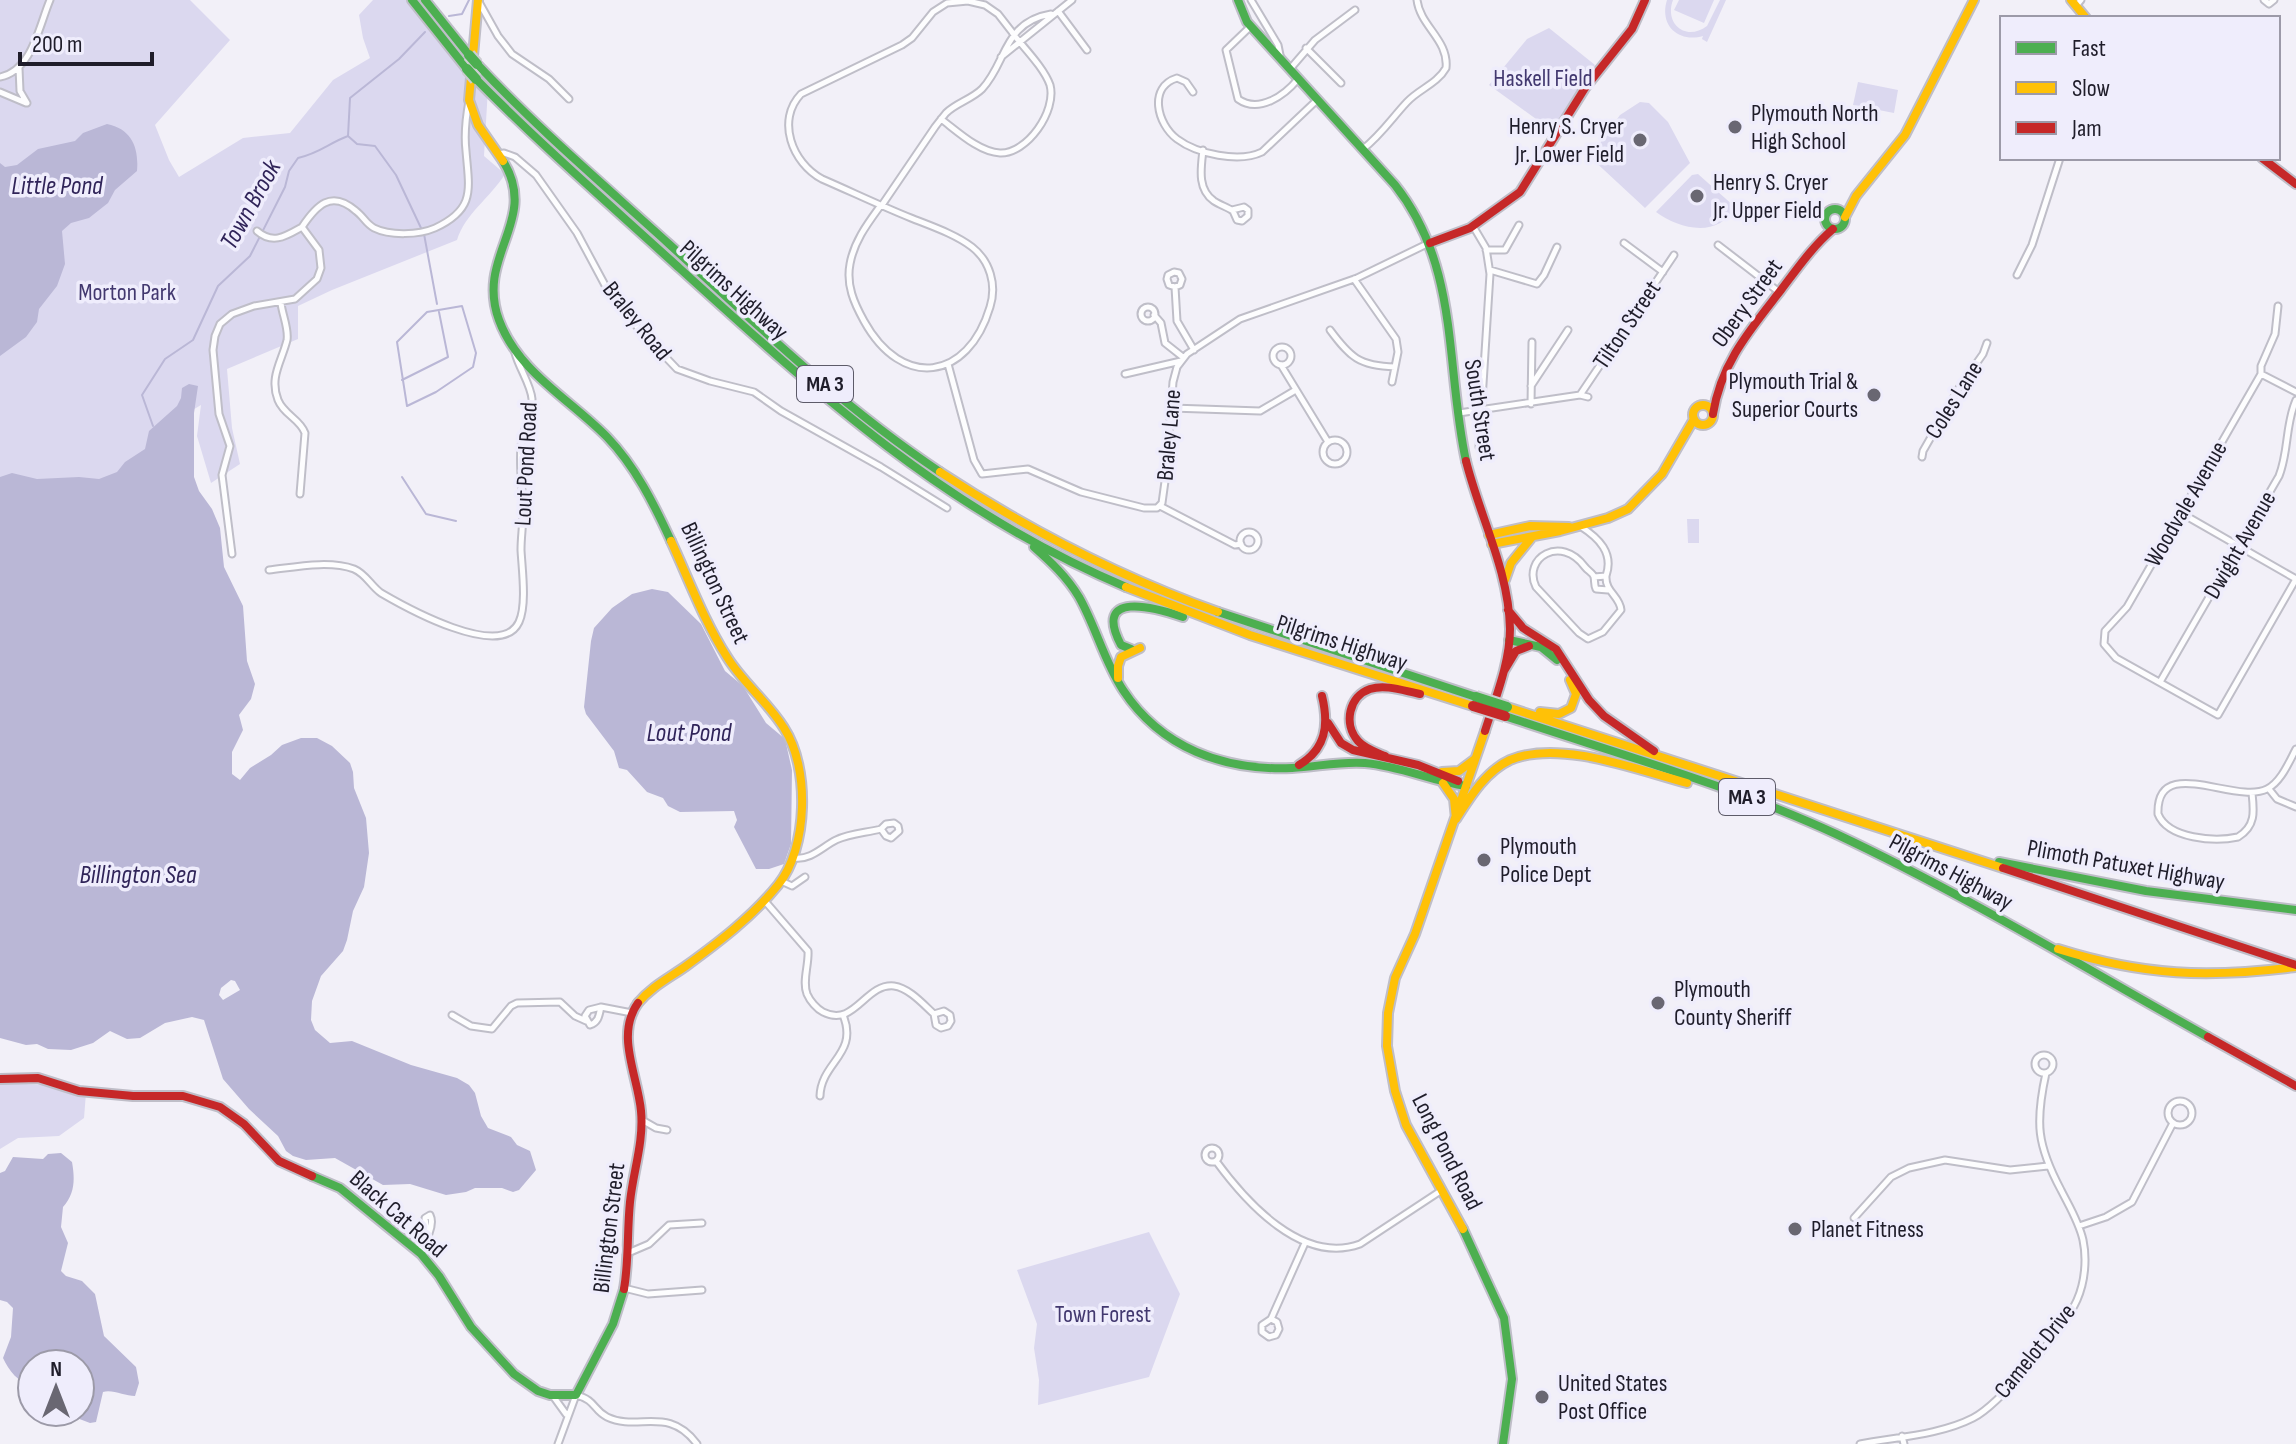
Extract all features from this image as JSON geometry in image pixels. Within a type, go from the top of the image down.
[{"type":"main road","name":"Pilgrims Highway","points":[[412,0],[472,67],[826,386],[911,452],[970,492],[1054,540],[1166,592],[1760,802],[1860,846],[2296,1086]]},
{"type":"main road","name":"MA 3","points":[[425,0],[469,55],[472,67]]},
{"type":"main road","name":"South Street","points":[[1238,0],[1251,26],[1407,200],[1430,243],[1441,279],[1469,474],[1504,582],[1508,610],[1509,640],[1504,671],[1466,786]]},
{"type":"main road","points":[[1430,243],[1473,226],[1523,189],[1585,88],[1632,29],[1645,0]]},
{"type":"main road","name":"Obery Street","points":[[1829,225],[1841,227],[1841,213],[1905,135],[1974,0]]},
{"type":"main road","name":"Billington Street","points":[[478,1],[469,100],[478,127],[514,183],[516,200],[492,289],[499,320],[514,349],[537,375],[614,445],[629,464],[659,511],[727,658],[788,734],[796,757],[799,785],[799,835],[795,858],[781,881],[701,954],[648,992],[632,1013],[628,1034],[642,1120],[631,1197],[624,1288],[603,1346],[576,1395]]},
{"type":"main road","name":"Pilgrims Highway","points":[[472,67],[476,79],[539,140],[825,399],[914,468],[997,521],[1118,583],[1204,618],[1454,699],[1475,701]]},
{"type":"main road","points":[[2265,160],[2296,184]]},
{"type":"main road","name":"Obery Street","points":[[1697,422],[1694,411],[1716,389],[1740,342],[1829,225],[1828,212],[1841,213]]},
{"type":"main road","name":"Obery Street","points":[[1697,422],[1709,423],[1716,389]]},
{"type":"main road","points":[[1701,406],[1710,408],[1713,414]]},
{"type":"main road","name":"Obery Street","points":[[1490,540],[1560,531],[1610,517],[1633,504],[1659,475],[1697,422]]},
{"type":"main road","points":[[997,521],[1048,557],[1072,585],[1086,607],[1121,688],[1155,728],[1189,752],[1232,766],[1286,769],[1365,763],[1437,775],[1459,771],[1475,759]]},
{"type":"main road","name":"Obery Street","points":[[1490,540],[1525,526],[1574,526]]},
{"type":"main road","points":[[1504,582],[1511,563],[1533,536]]},
{"type":"main road","points":[[1121,688],[1117,664],[1122,654],[1136,648],[1121,645],[1112,624],[1119,610],[1130,604],[1268,640]]},
{"type":"main road","points":[[1508,610],[1529,633],[1556,649],[1589,700],[1607,719],[1670,760]]},
{"type":"main road","points":[[1509,640],[1529,633]]},
{"type":"main road","points":[[1506,712],[1556,715],[1573,706],[1576,697],[1574,686],[1555,657],[1539,647],[1509,640]]},
{"type":"main road","points":[[1504,671],[1518,650],[1539,647]]},
{"type":"main road","points":[[1454,699],[1384,687],[1363,692],[1352,705],[1350,728],[1360,743],[1385,756],[1466,786]]},
{"type":"main road","points":[[1322,696],[1328,723],[1341,743],[1359,753],[1385,756]]},
{"type":"main road","name":"Pilgrims Highway","points":[[1506,712],[1670,760],[2294,965]]},
{"type":"main road","points":[[1286,769],[1317,753],[1324,741],[1328,723]]},
{"type":"main road","points":[[1456,819],[1479,785],[1492,773],[1513,759],[1542,752],[1585,758],[1760,802]]},
{"type":"main road","points":[[1437,775],[1452,792],[1457,806],[1456,819]]},
{"type":"main road","name":"Long Pond Road","points":[[1466,786],[1415,934],[1397,973],[1386,1026],[1388,1055],[1399,1105],[1411,1135],[1488,1278],[1504,1318],[1512,1379],[1503,1444]]},
{"type":"main road","name":"Plimoth Patuxet Highway","points":[[1950,850],[2124,889],[2182,899],[2296,910]]},
{"type":"main road","points":[[2030,938],[2100,963],[2151,973],[2221,976],[2294,965]]},
{"type":"main road","name":"Black Cat Road","points":[[0,1079],[38,1078],[76,1091],[183,1096],[213,1103],[244,1124],[279,1161],[340,1188],[418,1251],[439,1276],[481,1340],[525,1383],[553,1396]]},
{"type":"main road","points":[[553,1396],[576,1395]]},
{"type":"street","points":[[0,77],[19,68],[27,57],[50,0]]},
{"type":"street","points":[[941,119],[981,146],[999,153],[1016,148],[1033,135],[1048,111],[1051,89],[1045,75],[1019,42],[1014,35],[998,14],[985,5],[968,1],[947,3],[933,12],[912,38],[902,45],[809,88],[790,108],[787,124],[791,140],[806,167],[822,179],[881,205],[964,242],[979,253],[988,266],[993,291],[986,319],[972,344],[948,364],[921,368],[893,358],[873,336],[854,301],[849,276],[853,252],[863,230],[881,205],[941,119],[950,109],[981,89],[1014,35],[1039,17],[1058,11],[1072,0]]},
{"type":"street","name":"South Street","points":[[1251,0],[1278,45],[1280,59]]},
{"type":"street","points":[[1363,149],[1387,128],[1408,101],[1436,81],[1446,68],[1444,51],[1422,19],[1417,0]]},
{"type":"street","points":[[2264,0],[2270,4],[2274,0]]},
{"type":"street","points":[[478,1],[512,54],[549,79],[569,99]]},
{"type":"street","points":[[1290,69],[1306,48],[1355,10]]},
{"type":"street","points":[[1058,11],[1087,50]]},
{"type":"street","points":[[1000,57],[1048,21],[1051,14]]},
{"type":"street","points":[[1251,26],[1226,50],[1238,99],[1249,104],[1278,98],[1298,79]]},
{"type":"street","points":[[1306,48],[1341,83]]},
{"type":"street","points":[[0,92],[27,103],[20,91],[19,68]]},
{"type":"street","points":[[1193,92],[1182,79],[1172,79],[1160,94],[1159,111],[1166,127],[1175,138],[1203,150],[1235,156],[1257,154],[1318,100]]},
{"type":"street","points":[[260,233],[270,239],[280,238],[302,227],[317,206],[335,201],[355,210],[376,229],[422,232],[454,217],[466,201],[470,179],[465,140],[469,100]]},
{"type":"street","points":[[1203,150],[1201,174],[1205,192],[1218,204],[1232,210]]},
{"type":"street","name":"Braley Road","points":[[498,154],[515,157],[536,175],[577,233],[606,287],[638,328],[677,369],[754,392],[947,508]]},
{"type":"street","points":[[2017,275],[2032,245],[2059,160]]},
{"type":"street","points":[[1486,250],[1505,250],[1519,225]]},
{"type":"street","points":[[1473,226],[1486,250],[1490,270],[1479,447]]},
{"type":"street","points":[[232,554],[222,475],[230,446],[219,414],[214,341],[218,327],[232,314],[254,306],[281,303],[303,294],[320,274],[319,250],[302,227]]},
{"type":"street","name":"Braley Lane","points":[[948,364],[974,460],[982,474],[1028,469],[1081,492],[1144,508],[1160,506],[1166,474],[1173,382],[1183,359],[1240,319],[1354,279],[1430,243]]},
{"type":"street","points":[[1624,243],[1663,272]]},
{"type":"street","points":[[1718,245],[1779,292]]},
{"type":"street","points":[[1490,270],[1537,284],[1557,247]]},
{"type":"street","name":"Tilton Street","points":[[1580,395],[1674,255]]},
{"type":"street","points":[[1354,279],[1396,339],[1398,352],[1392,382]]},
{"type":"street","points":[[1175,287],[1177,321],[1194,350]]},
{"type":"street","points":[[281,303],[287,337],[276,369],[275,386],[283,409],[301,425],[305,433],[300,494]]},
{"type":"street","name":"Woodvale Avenue","points":[[2160,682],[2109,652],[2103,641],[2106,630],[2126,610],[2261,374],[2261,366],[2275,334],[2278,306]]},
{"type":"street","points":[[1154,315],[1161,323],[1165,343],[1183,359]]},
{"type":"street","points":[[1330,330],[1342,347],[1358,361],[1371,366],[1395,367]]},
{"type":"street","points":[[1531,386],[1568,330]]},
{"type":"street","points":[[1531,404],[1532,342]]},
{"type":"street","name":"Coles Lane","points":[[1922,457],[1987,343]]},
{"type":"street","name":"Lout Pond Road","points":[[269,570],[338,565],[355,570],[381,593],[435,621],[471,634],[507,635],[515,629],[521,617],[525,582],[521,554],[523,512],[520,463],[532,396],[514,349]]},
{"type":"street","points":[[1125,374],[1183,359]]},
{"type":"street","points":[[1281,365],[1294,391],[1328,442]]},
{"type":"street","points":[[2261,374],[2296,392]]},
{"type":"street","points":[[1172,408],[1260,411],[1294,391]]},
{"type":"street","points":[[1459,413],[1580,395],[1588,397]]},
{"type":"street","name":"Dwight Avenue","points":[[2160,682],[2281,470],[2289,418],[2296,400]]},
{"type":"street","points":[[1336,440],[1345,446],[1347,454],[1339,463],[1331,464],[1325,459],[1323,448],[1328,442],[1336,440]]},
{"type":"street","points":[[1160,506],[1235,545],[1241,544]]},
{"type":"street","points":[[2160,682],[2218,715],[2296,579],[2181,513]]},
{"type":"street","points":[[1574,526],[1605,549],[1609,561],[1606,576],[1608,590],[1621,604],[1620,613],[1601,634],[1588,639],[1536,587],[1533,578],[1541,559],[1558,549],[1574,556],[1594,577],[1596,589],[1608,590]]},
{"type":"street","points":[[1594,577],[1606,576]]},
{"type":"street","points":[[2252,793],[2252,822],[2238,837],[2178,834],[2165,827],[2158,814],[2163,793],[2174,784],[2191,783],[2252,793],[2269,789],[2296,749]]},
{"type":"street","points":[[2269,789],[2277,799],[2296,807]]},
{"type":"street","points":[[795,858],[808,857],[846,836],[881,829]]},
{"type":"street","points":[[781,881],[792,886],[805,877]]},
{"type":"street","points":[[763,900],[808,951],[806,993],[815,1007],[826,1014],[843,1015],[853,1011],[876,990],[897,986],[907,990],[934,1014]]},
{"type":"street","points":[[452,1015],[471,1026],[492,1029],[517,1003],[560,1002],[590,1025],[595,1024],[601,1007]]},
{"type":"street","points":[[586,1021],[589,1010],[601,1007],[632,1013]]},
{"type":"street","points":[[820,1096],[823,1079],[842,1053],[847,1032],[843,1015]]},
{"type":"street","name":"Camelot Drive","points":[[1860,1444],[1966,1422],[1985,1411],[2006,1392],[2077,1300],[2085,1260],[2079,1226],[2041,1149],[2039,1131],[2046,1073]]},
{"type":"street","points":[[2186,1103],[2192,1113],[2190,1120],[2184,1125],[2173,1123],[2168,1115],[2171,1105],[2186,1103]]},
{"type":"street","points":[[642,1120],[667,1130]]},
{"type":"street","points":[[2079,1226],[2106,1217],[2132,1202],[2173,1123]]},
{"type":"street","points":[[1854,1218],[1891,1177],[1909,1168],[1945,1160],[2010,1170],[2048,1166]]},
{"type":"street","points":[[1216,1161],[1236,1189],[1289,1233],[1305,1243],[1329,1248],[1356,1245],[1442,1190]]},
{"type":"street","points":[[627,1254],[649,1244],[669,1225],[702,1223]]},
{"type":"street","points":[[418,1251],[427,1241],[427,1233]]},
{"type":"street","points":[[1271,1319],[1305,1243]]},
{"type":"street","points":[[624,1288],[648,1294],[702,1290]]},
{"type":"street","points":[[558,1444],[576,1395],[594,1403],[610,1418],[654,1421],[681,1428],[697,1444]]},
{"type":"street","name":"Black Cat Road","points":[[553,1396],[567,1415]]},
{"type":"street","points":[[1902,1436],[1904,1444]]},
{"type":"green space","name":"Morton Park","points":[[0,0],[190,0],[230,40],[155,125],[179,177],[243,138],[290,133],[333,80],[370,58],[359,15],[373,0],[410,0],[488,88],[484,156],[505,174],[466,222],[457,240],[298,306],[298,339],[227,369],[232,428],[240,464],[211,483],[197,436],[201,405],[179,420],[129,465],[109,477],[0,487]]},
{"type":"green space","points":[[1667,0],[1673,0],[1674,23],[1692,32],[1707,26],[1720,0],[1726,0],[1707,42],[1702,39],[1703,36],[1686,37],[1673,30],[1666,17]]},
{"type":"green space","points":[[1679,0],[1714,0],[1704,23],[1674,10]]},
{"type":"green space","name":"Haskell Field","points":[[1549,28],[1595,65],[1554,132],[1489,85],[1527,39]]},
{"type":"green space","points":[[1858,82],[1898,90],[1894,113],[1853,105]]},
{"type":"green space","name":"Henry S. Cryer Jr. Lower Field","points":[[1640,102],[1649,103],[1668,122],[1690,163],[1645,208],[1590,157],[1620,115]]},
{"type":"green space","name":"Henry S. Cryer Jr. Upper Field","points":[[1698,174],[1735,207],[1728,217],[1719,224],[1698,228],[1676,223],[1656,212],[1692,175]]},
{"type":"green space","points":[[1687,519],[1699,519],[1699,543],[1688,543]]},
{"type":"green space","points":[[0,1084],[45,1085],[86,1093],[84,1118],[59,1136],[18,1138],[0,1149]]},
{"type":"green space","name":"Town Forest","points":[[1149,1232],[1180,1294],[1149,1377],[1038,1405],[1039,1380],[1034,1348],[1037,1324],[1017,1270]]},
{"type":"water","name":"Little Pond","points":[[107,124],[123,130],[132,141],[137,155],[137,171],[115,190],[108,203],[89,218],[71,223],[62,231],[65,264],[57,286],[39,309],[37,322],[26,337],[0,356],[0,163],[5,167],[17,165],[38,149],[75,141],[83,133]]},
{"type":"water","name":"Billington Sea","points":[[189,384],[198,386],[194,413],[194,477],[220,528],[224,567],[243,606],[247,661],[255,684],[251,699],[239,715],[243,730],[232,752],[232,774],[240,780],[250,768],[282,745],[301,738],[317,738],[332,746],[350,763],[354,788],[366,818],[369,853],[364,887],[353,911],[343,951],[321,976],[312,1001],[311,1020],[315,1030],[330,1043],[352,1041],[469,1085],[488,1128],[511,1137],[517,1145],[530,1151],[536,1170],[519,1190],[475,1188],[446,1195],[410,1184],[383,1185],[335,1158],[306,1160],[293,1156],[223,1079],[204,1020],[192,1017],[165,1023],[140,1038],[127,1039],[110,1031],[93,1043],[71,1050],[48,1049],[37,1044],[26,1045],[0,1038],[0,477],[12,473],[37,479],[99,479],[117,472],[125,462],[145,449],[149,431],[177,406],[182,388]],"holes":[[[231,980],[240,990],[223,1000],[219,995],[221,988]]]},
{"type":"water","name":"Lout Pond","points":[[652,589],[668,592],[701,624],[725,671],[743,686],[766,723],[785,739],[792,770],[791,844],[784,864],[756,869],[734,827],[737,820],[734,811],[680,812],[668,806],[663,798],[647,792],[627,770],[619,768],[614,751],[586,714],[584,707],[594,628],[612,608],[632,594]]},
{"type":"water","points":[[61,1153],[72,1162],[74,1180],[70,1197],[63,1207],[61,1227],[68,1243],[61,1271],[82,1281],[95,1294],[104,1336],[136,1367],[139,1383],[135,1396],[103,1392],[96,1422],[96,1348],[16,1348],[16,1377],[3,1358],[11,1337],[13,1308],[0,1300],[0,1173],[5,1171],[13,1157],[43,1159],[48,1154]]},
{"type":"waterway","name":"Town Brook","points":[[449,16],[462,14],[469,0]]},
{"type":"waterway","name":"Town Brook","points":[[153,426],[142,395],[165,359],[193,340],[218,286],[250,256],[285,187],[289,171],[298,158],[348,136],[350,98],[399,59],[425,32]]},
{"type":"waterway","points":[[348,136],[357,144],[375,146],[396,175],[421,228]]},
{"type":"waterway","points":[[424,234],[437,304]]},
{"type":"waterway","points":[[462,306],[476,353],[473,367],[436,392],[407,406],[397,342],[427,312],[462,306]]},
{"type":"waterway","points":[[402,380],[448,357],[439,312]]},
{"type":"waterway","points":[[402,477],[426,514],[456,521]]},
{"type":"traffic: fast","points":[[412,0],[467,69]]},
{"type":"traffic: fast","points":[[425,0],[469,55]]},
{"type":"traffic: fast","points":[[1238,0],[1247,22],[1395,185],[1416,216],[1431,249],[1440,283],[1466,461]]},
{"type":"traffic: fast","points":[[469,55],[477,64]]},
{"type":"traffic: fast","points":[[477,64],[547,134],[800,363],[868,420],[940,472]]},
{"type":"traffic: fast","points":[[467,69],[476,79]]},
{"type":"traffic: fast","points":[[476,79],[549,150],[833,404],[942,486],[1000,523],[1061,557],[1126,587]]},
{"type":"traffic: fast","points":[[503,161],[512,182],[515,202],[495,276],[494,297],[499,320],[519,355],[532,370],[617,448],[643,486],[671,541]]},
{"type":"traffic: fast","points":[[1835,209],[1842,212],[1845,219],[1842,226],[1835,229],[1828,226],[1825,219],[1828,212],[1835,209]]},
{"type":"traffic: fast","points":[[1034,547],[1058,570],[1079,597],[1123,690],[1138,710],[1175,741],[1196,752],[1242,765],[1292,768],[1365,763],[1466,786]]},
{"type":"traffic: fast","points":[[1131,649],[1121,645],[1114,628],[1114,616],[1120,609],[1143,607],[1183,617]]},
{"type":"traffic: fast","points":[[1218,612],[1476,697]]},
{"type":"traffic: fast","points":[[1509,640],[1541,647],[1557,660]]},
{"type":"traffic: fast","points":[[1476,697],[1507,707]]},
{"type":"traffic: fast","points":[[1505,716],[1714,785],[1836,834],[1978,906],[2208,1037]]},
{"type":"traffic: fast","points":[[1999,862],[2146,891],[2296,910]]},
{"type":"traffic: fast","points":[[312,1176],[340,1188],[421,1254],[439,1276],[471,1327],[514,1374],[538,1391],[550,1395],[576,1395],[613,1324],[624,1289]]},
{"type":"traffic: fast","points":[[1463,1229],[1504,1318],[1512,1379],[1503,1444]]},
{"type":"traffic: slow","points":[[478,0],[469,100],[478,125],[503,161]]},
{"type":"traffic: slow","points":[[1845,217],[1856,196],[1905,135],[1974,0]]},
{"type":"traffic: slow","points":[[2071,0],[2084,16]]},
{"type":"traffic: slow","points":[[1703,405],[1710,408],[1713,415],[1710,422],[1703,425],[1696,422],[1693,415],[1696,408],[1703,405]]},
{"type":"traffic: slow","points":[[1492,544],[1560,531],[1608,518],[1628,509],[1662,474],[1694,419]]},
{"type":"traffic: slow","points":[[940,472],[1006,513],[1075,550],[1145,583],[1218,612]]},
{"type":"traffic: slow","points":[[1489,535],[1530,526],[1569,527]]},
{"type":"traffic: slow","points":[[1505,580],[1511,563],[1532,537]]},
{"type":"traffic: slow","points":[[638,1003],[654,987],[735,928],[778,885],[795,850],[802,808],[798,764],[784,728],[733,666],[719,643],[671,541]]},
{"type":"traffic: slow","points":[[1126,587],[1250,635],[1473,706]]},
{"type":"traffic: slow","points":[[1118,678],[1121,657],[1140,648]]},
{"type":"traffic: slow","points":[[1540,712],[1559,714],[1571,708],[1576,694],[1570,680]]},
{"type":"traffic: slow","points":[[1507,707],[2003,868]]},
{"type":"traffic: slow","points":[[1463,1229],[1406,1125],[1395,1091],[1387,1046],[1388,1013],[1395,978],[1415,934],[1485,731]]},
{"type":"traffic: slow","points":[[1456,819],[1479,785],[1493,771],[1510,760],[1530,754],[1551,753],[1598,759],[1687,783]]},
{"type":"traffic: slow","points":[[1442,772],[1459,771],[1475,759]]},
{"type":"traffic: slow","points":[[1443,783],[1454,799],[1456,819]]},
{"type":"traffic: slow","points":[[2058,949],[2119,965],[2176,972],[2234,973],[2296,967]]},
{"type":"traffic: jam","points":[[1430,243],[1470,228],[1520,192],[1585,88],[1632,29],[1645,0]]},
{"type":"traffic: jam","points":[[2265,160],[2296,184]]},
{"type":"traffic: jam","points":[[1713,414],[1723,379],[1738,348],[1805,258],[1833,229]]},
{"type":"traffic: jam","points":[[1466,461],[1505,586],[1510,629],[1505,668],[1485,731]]},
{"type":"traffic: jam","points":[[1508,610],[1523,628],[1556,649],[1589,700],[1604,716],[1654,751]]},
{"type":"traffic: jam","points":[[1504,671],[1516,651],[1529,646]]},
{"type":"traffic: jam","points":[[1385,756],[1364,746],[1353,734],[1350,719],[1353,704],[1363,693],[1382,687],[1420,694]]},
{"type":"traffic: jam","points":[[1299,765],[1320,744],[1325,726],[1322,696]]},
{"type":"traffic: jam","points":[[1473,706],[1505,716]]},
{"type":"traffic: jam","points":[[1328,723],[1341,743],[1353,750],[1418,765],[1458,781]]},
{"type":"traffic: jam","points":[[2003,868],[2296,965]]},
{"type":"traffic: jam","points":[[624,1289],[630,1202],[641,1134],[641,1111],[628,1042],[631,1015],[638,1003]]},
{"type":"traffic: jam","points":[[2208,1037],[2296,1086]]},
{"type":"traffic: jam","points":[[0,1079],[38,1078],[79,1091],[133,1096],[183,1096],[220,1107],[244,1124],[279,1161],[312,1176]]},
{"type":"place","name":"Plymouth North High School","points":[[1735,127]]},
{"type":"place","name":"Henry S. Cryer Jr. Lower Field","points":[[1640,140]]},
{"type":"place","name":"Henry S. Cryer Jr. Upper Field","points":[[1697,196]]},
{"type":"place","name":"Plymouth Trial & Superior Courts","points":[[1874,395]]},
{"type":"place","name":"Plymouth Police Dept","points":[[1484,860]]},
{"type":"place","name":"Plymouth County Sheriff","points":[[1658,1003]]},
{"type":"place","name":"Planet Fitness","points":[[1795,1229]]},
{"type":"place","name":"United States Post Office","points":[[1542,1397]]}]
